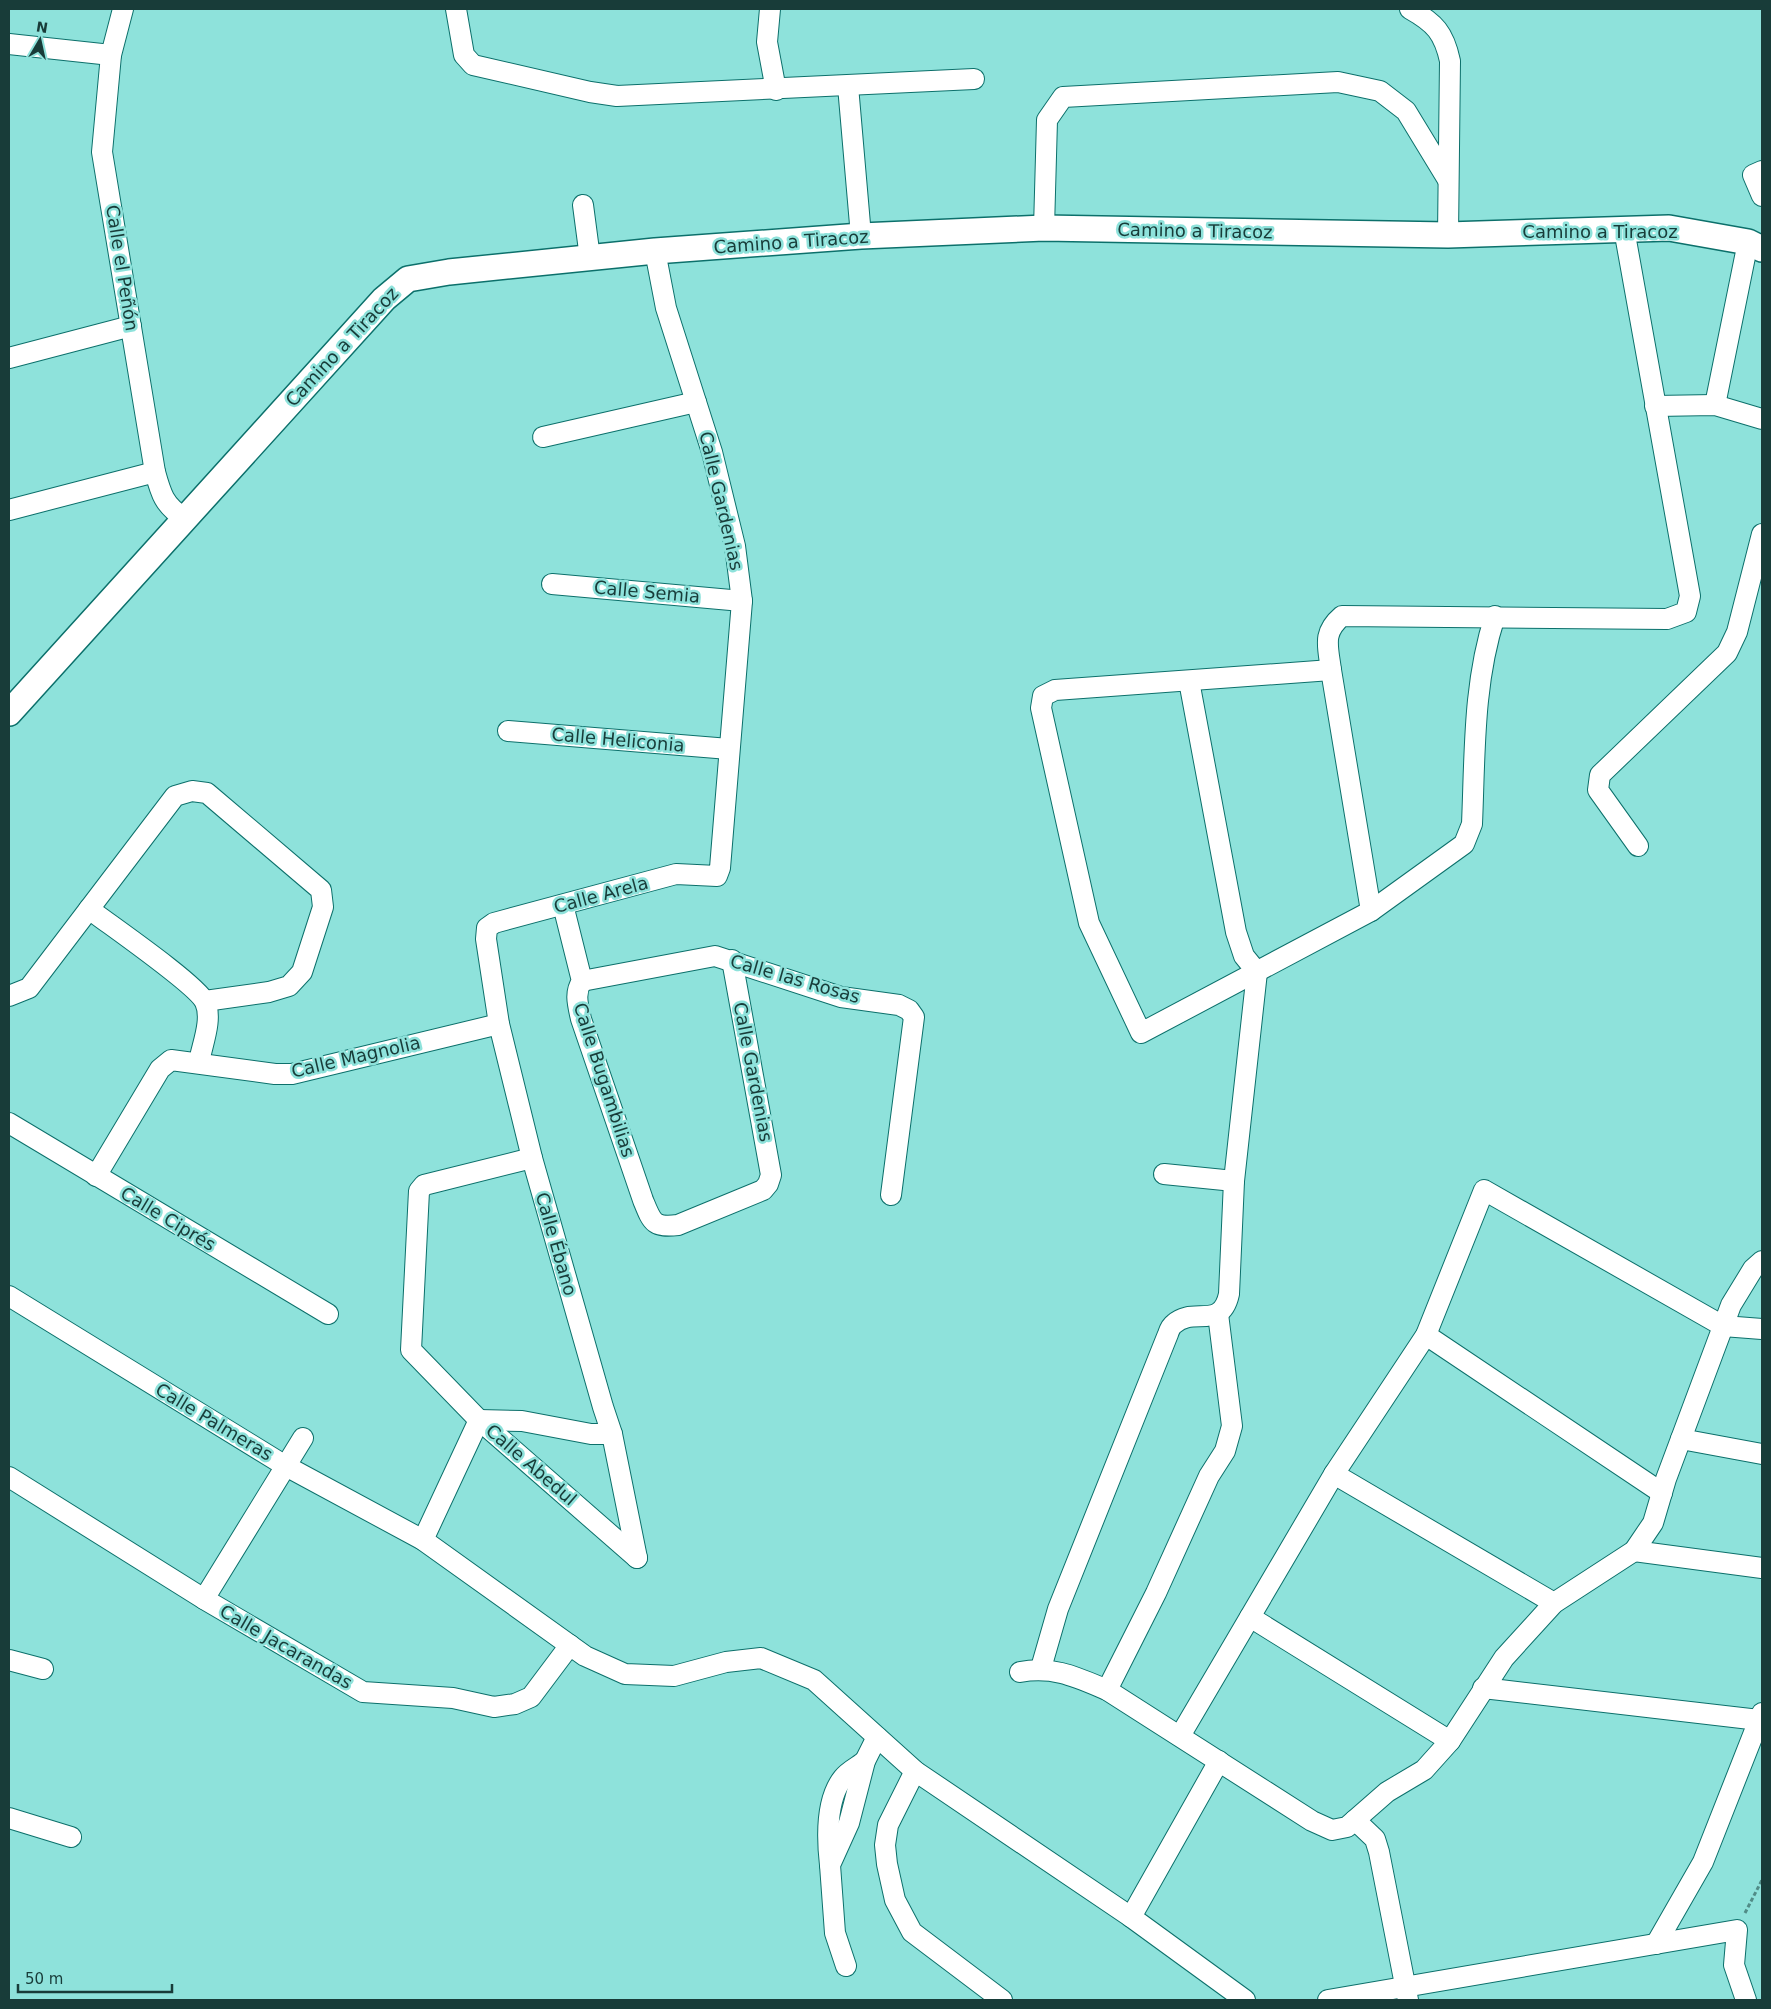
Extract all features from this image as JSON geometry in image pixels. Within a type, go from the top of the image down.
[{"type":"street","name":"Calle el Peñón","points":[[123,9],[111,55],[102,152],[154,472],[161,495],[170,509],[184,518]]},
{"type":"street","points":[[456,9],[464,55],[473,65],[590,92],[617,96],[776,90],[974,79]]},
{"type":"street","points":[[770,9],[767,42],[776,90]]},
{"type":"street","points":[[1410,9],[1430,20],[1445,40],[1450,61],[1448,235]]},
{"type":"street","points":[[9,44],[111,55]]},
{"type":"street","points":[[1044,228],[1047,120],[1064,97],[1338,82],[1380,91],[1406,111],[1448,180]]},
{"type":"street","points":[[848,86],[861,236]]},
{"type":"street","points":[[1762,171],[1753,175],[1762,196]]},
{"type":"street","points":[[583,206],[590,258]]},
{"type":"street","name":"Camino a Tiracoz","points":[[9,713],[384,299],[408,278],[449,272],[655,251],[861,236],[1044,228],[1448,235],[1669,228],[1755,246]]},
{"type":"street","points":[[1371,911],[1331,670],[1327,638],[1332,624],[1342,616],[1667,619],[1686,612],[1690,596],[1624,230]]},
{"type":"street","points":[[1715,405],[1755,246]]},
{"type":"street","name":"Calle Gardenias","points":[[655,251],[666,308],[712,452],[735,546],[742,601],[720,868],[717,876]]},
{"type":"street","points":[[9,358],[131,326]]},
{"type":"street","points":[[542,437],[696,402]]},
{"type":"street","points":[[1655,406],[1715,405],[1762,419]]},
{"type":"street","points":[[9,510],[154,472]]},
{"type":"street","points":[[1638,846],[1598,790],[1600,775],[1727,653],[1737,632],[1762,534]]},
{"type":"street","name":"Calle Semia","points":[[552,584],[742,601]]},
{"type":"street","points":[[1331,670],[1055,690],[1043,696],[1041,708],[1089,923],[1141,1033],[1371,911],[1464,844],[1472,824],[1478,691],[1485,647],[1495,616]]},
{"type":"street","points":[[1041,1668],[1058,1609],[1168,1334],[1174,1324],[1185,1318],[1218,1314],[1226,1306],[1229,1294],[1234,1181],[1257,972],[1244,956],[1236,932],[1190,681]]},
{"type":"street","name":"Calle Heliconia","points":[[508,731],[729,749]]},
{"type":"street","points":[[9,996],[28,988],[176,796],[192,791],[208,793],[322,890],[323,907],[302,972],[289,986],[269,992],[205,1001]]},
{"type":"street","name":"Calle Arela","points":[[487,928],[494,923],[563,906],[676,874],[717,876]]},
{"type":"street","name":"Calle Bugambilias","points":[[563,906],[582,981],[577,988],[576,997],[580,1019],[642,1200],[650,1219],[656,1224]]},
{"type":"street","points":[[89,909],[189,985],[205,1001],[208,1015],[199,1062]]},
{"type":"street","name":"Calle Ébano","points":[[487,928],[486,939],[499,1024],[532,1158],[612,1434],[637,1558]]},
{"type":"street","name":"Calle las Rosas","points":[[582,981],[715,956],[841,996],[899,1005],[909,1010],[914,1017],[891,1196]]},
{"type":"street","name":"Calle Gardenias","points":[[656,1224],[664,1227],[678,1225],[763,1190],[768,1184],[770,1163],[732,960]]},
{"type":"street","name":"Calle Magnolia","points":[[96,1176],[160,1069],[172,1060],[199,1062],[254,1072],[292,1074],[499,1024]]},
{"type":"street","name":"Calle Ciprés","points":[[9,1123],[328,1314]]},
{"type":"street","points":[[532,1158],[424,1184],[420,1191],[411,1350],[478,1420],[522,1421],[591,1434],[612,1434]]},
{"type":"street","points":[[1164,1174],[1234,1181]]},
{"type":"street","points":[[1180,1736],[1334,1474],[1426,1335],[1484,1190],[1723,1326],[1762,1329]]},
{"type":"street","points":[[1020,1672],[1041,1668],[1077,1677],[1107,1690],[1312,1821],[1332,1830],[1347,1827],[1387,1792],[1424,1770],[1450,1741],[1504,1658],[1554,1603],[1634,1551],[1653,1523],[1681,1439],[1731,1305],[1754,1269],[1762,1261]]},
{"type":"street","name":"Calle Palmeras","points":[[9,1296],[284,1465],[423,1540],[585,1656],[625,1674],[674,1676],[726,1662],[761,1658],[814,1680],[915,1770],[1131,1917],[1245,2000]]},
{"type":"street","points":[[1107,1690],[1156,1593],[1209,1476],[1225,1452],[1232,1426],[1218,1314]]},
{"type":"street","points":[[1426,1335],[1662,1493]]},
{"type":"street","name":"Calle Abedul","points":[[423,1540],[478,1420],[637,1558]]},
{"type":"street","points":[[204,1599],[284,1465],[303,1438]]},
{"type":"street","points":[[1681,1439],[1762,1454]]},
{"type":"street","points":[[1334,1474],[1554,1603]]},
{"type":"street","name":"Calle Jacarandas","points":[[9,1477],[204,1599],[363,1692],[453,1698],[494,1707],[515,1704],[531,1697],[570,1645]]},
{"type":"street","points":[[1634,1551],[1762,1568]]},
{"type":"street","points":[[1250,1617],[1450,1741]]},
{"type":"street","points":[[9,1660],[43,1669]]},
{"type":"street","points":[[1483,1688],[1760,1717],[1703,1862],[1656,1944]]},
{"type":"street","points":[[846,1966],[835,1933],[830,1865],[849,1823],[865,1761],[877,1737]]},
{"type":"street","points":[[1131,1917],[1219,1761]]},
{"type":"street","points":[[915,1770],[888,1825],[885,1845],[886,1864],[895,1900],[912,1932],[1002,2000]]},
{"type":"street","points":[[9,1818],[71,1837]]},
{"type":"street","points":[[1355,1820],[1374,1839],[1379,1852],[1406,1993]]},
{"type":"street","points":[[1328,2000],[1406,1993],[1736,1930],[1734,1965],[1746,2000]]},
{"type":"path","points":[[1736,1930],[1762,1880]]}]
